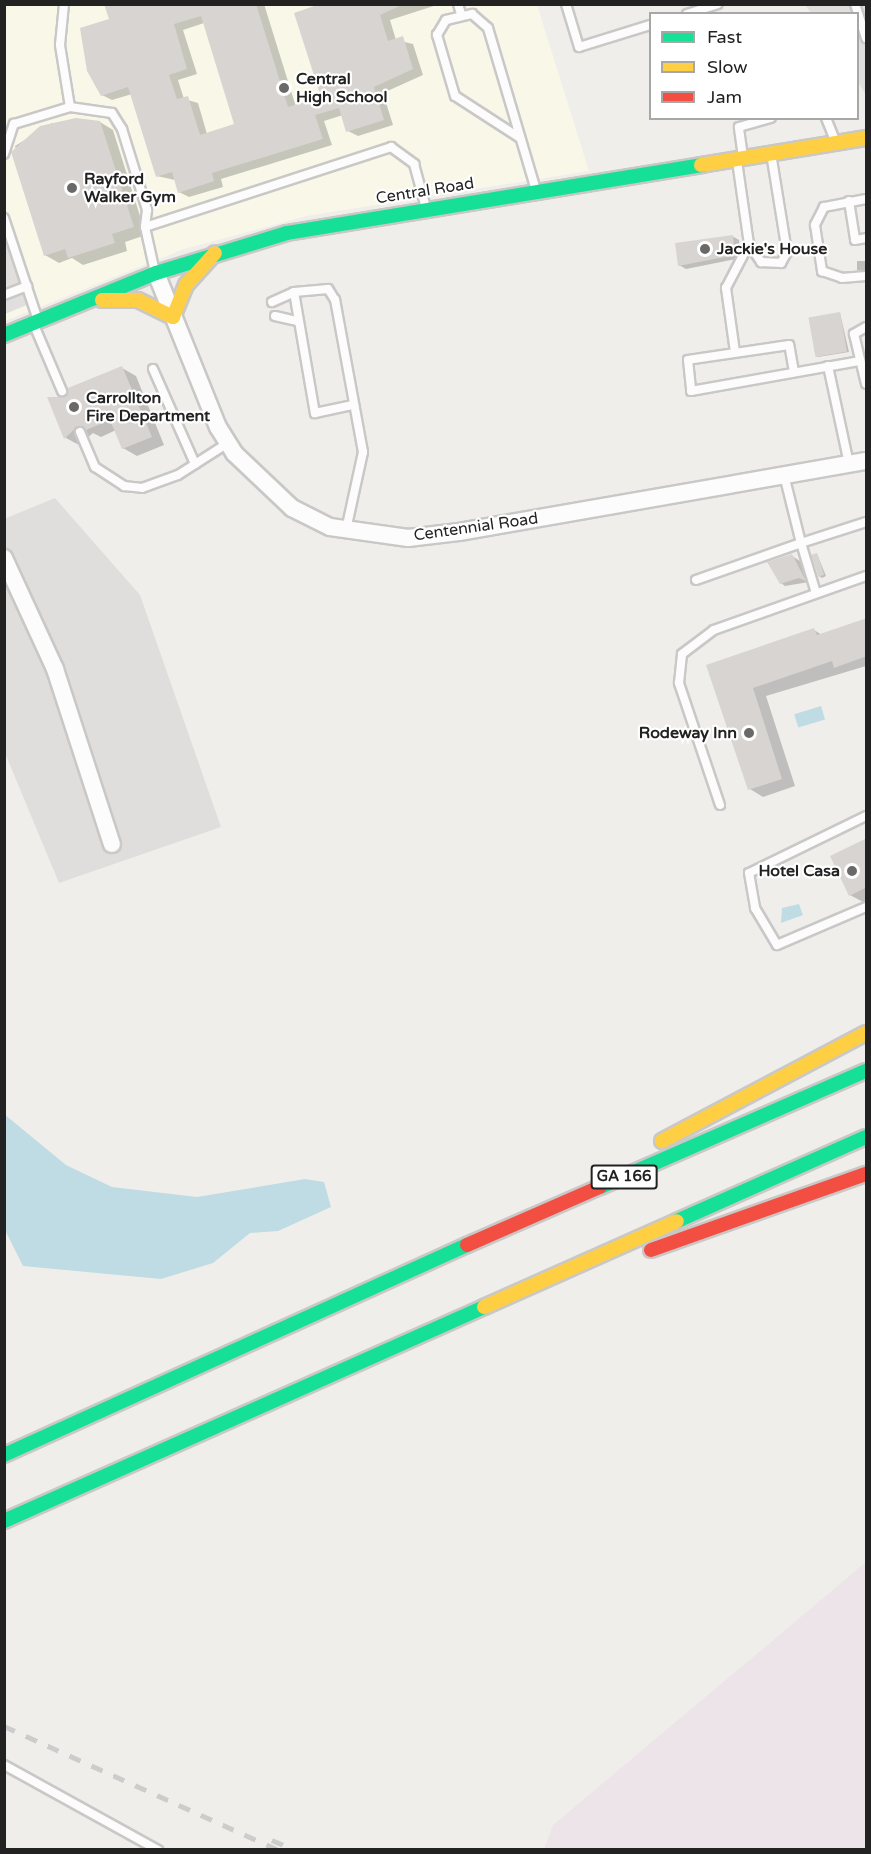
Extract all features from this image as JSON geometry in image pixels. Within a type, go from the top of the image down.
[{"type":"main road","name":"Central Road","points":[[4,335],[156,273],[216,252],[320,225],[867,138]]},
{"type":"main road","points":[[90,300],[138,300],[173,317],[186,285],[216,252]]},
{"type":"main road","points":[[4,1455],[382,1282],[465,1232],[645,1149],[867,1033]]},
{"type":"main road","name":"GA 166","points":[[382,1282],[867,1071]]},
{"type":"main road","points":[[4,1521],[867,1137]]},
{"type":"main road","points":[[523,1289],[867,1174]]},
{"type":"street","name":"Centennial Road","points":[[156,273],[228,443],[249,473],[292,508],[345,530],[408,538],[459,532],[867,461]]},
{"type":"street","points":[[4,558],[55,669],[112,844]]},
{"type":"lane","points":[[64,4],[60,45],[70,107]]},
{"type":"lane","points":[[458,4],[461,14]]},
{"type":"lane","points":[[566,4],[579,46],[649,26]]},
{"type":"lane","points":[[693,12],[717,4]]},
{"type":"lane","points":[[520,138],[454,96],[437,34],[446,20],[461,14],[480,18],[488,28],[536,190]]},
{"type":"lane","points":[[859,19],[867,38]]},
{"type":"lane","points":[[4,154],[14,124],[70,107],[112,113],[147,210],[145,227],[156,273]]},
{"type":"lane","points":[[765,120],[739,128],[749,244],[762,261],[786,258],[771,153]]},
{"type":"lane","points":[[827,120],[836,143]]},
{"type":"lane","points":[[145,227],[391,147],[414,164],[426,208]]},
{"type":"lane","points":[[867,199],[824,207],[817,215],[819,262],[830,276],[867,276]]},
{"type":"lane","points":[[849,201],[855,240],[867,238]]},
{"type":"lane","points":[[4,218],[7,234],[27,286],[36,322],[62,391]]},
{"type":"lane","points":[[735,352],[726,288],[749,244]]},
{"type":"lane","points":[[4,295],[27,286]]},
{"type":"lane","points":[[272,302],[294,292],[328,289],[332,294],[363,452],[345,530]]},
{"type":"lane","points":[[294,292],[297,321],[315,413],[354,405]]},
{"type":"lane","points":[[274,316],[297,321]]},
{"type":"lane","points":[[867,327],[854,334],[867,384]]},
{"type":"lane","points":[[794,372],[789,345],[688,360],[692,391],[861,360]]},
{"type":"lane","points":[[828,366],[849,464]]},
{"type":"lane","points":[[153,369],[195,464]]},
{"type":"lane","points":[[80,432],[95,467],[124,486],[158,485],[228,443]]},
{"type":"lane","points":[[784,475],[816,593]]},
{"type":"lane","points":[[696,580],[867,522]]},
{"type":"lane","points":[[720,805],[679,683],[682,654],[714,630],[867,576]]},
{"type":"lane","points":[[867,816],[749,873],[755,908],[777,945],[867,908]]},
{"type":"lane","points":[[4,1765],[158,1850]]},
{"type":"shaded area","name":"Central High School","points":[[5,5],[537,5],[589,171],[307,216],[184,249],[5,321]]},
{"type":"shaded area","points":[[805,5],[866,5],[866,95],[859,84],[859,12],[810,12]]},
{"type":"shaded area","points":[[5,229],[34,302],[5,314]]},
{"type":"shaded area","points":[[55,498],[140,595],[221,827],[59,883],[5,753],[4,519]]},
{"type":"shaded area","points":[[866,1562],[866,1849],[544,1849],[553,1825]]},
{"type":"water","points":[[821,706],[825,719],[798,728],[794,714]]},
{"type":"water","points":[[799,904],[803,915],[781,923],[782,908]]},
{"type":"water","points":[[4,1114],[66,1165],[112,1187],[197,1197],[305,1179],[324,1182],[331,1207],[278,1231],[250,1233],[213,1263],[161,1279],[23,1266],[5,1230]]},
{"type":"building","points":[[104,4],[256,4],[288,107],[321,97],[294,13],[320,4],[404,4],[380,15],[388,41],[403,36],[413,69],[374,87],[384,120],[346,132],[339,108],[315,115],[323,139],[212,173],[214,181],[178,193],[172,172],[156,177],[128,87],[101,96],[87,71],[80,28],[109,19]],"holes":[[[201,16],[234,124],[200,135],[188,96],[177,99],[169,75],[187,69],[174,24]]]},
{"type":"building","name":"Rayford Walker Gym","points":[[76,118],[100,121],[134,227],[112,234],[115,243],[68,258],[65,249],[44,256],[11,152],[40,126]]},
{"type":"building","name":"Jackie's House","points":[[733,235],[735,255],[678,266],[675,243]]},
{"type":"building","points":[[840,312],[847,351],[815,357],[808,318]]},
{"type":"building","name":"Carrollton Fire Department","points":[[122,366],[152,437],[122,449],[110,420],[86,430],[78,426],[64,439],[47,397],[64,397],[68,388]]},
{"type":"building","points":[[817,553],[824,575],[818,577],[811,555]]},
{"type":"building","points":[[792,554],[806,581],[799,578],[780,584],[767,562]]},
{"type":"building","name":"Rodeway Inn","points":[[867,618],[867,656],[834,668],[832,661],[753,688],[782,779],[748,790],[706,665],[814,628],[817,635]]},
{"type":"building","name":"Hotel Casa","points":[[867,838],[867,887],[849,896],[830,856]]},
{"type":"railway","points":[[4,1726],[279,1850]]},
{"type":"railway","points":[[272,1840],[295,1850]]},
{"type":"traffic: fast","points":[[4,335],[156,273],[287,233],[701,165]]},
{"type":"traffic: fast","points":[[600,1187],[866,1071]]},
{"type":"traffic: fast","points":[[677,1221],[866,1137]]},
{"type":"traffic: fast","points":[[4,1455],[467,1245]]},
{"type":"traffic: fast","points":[[4,1521],[484,1307]]},
{"type":"traffic: slow","points":[[701,165],[866,138]]},
{"type":"traffic: slow","points":[[102,300],[138,300],[173,317],[186,285],[215,253]]},
{"type":"traffic: slow","points":[[662,1141],[866,1033]]},
{"type":"traffic: slow","points":[[484,1307],[677,1221]]},
{"type":"traffic: jam","points":[[651,1250],[866,1174]]},
{"type":"traffic: jam","points":[[467,1245],[600,1187]]},
{"type":"place","name":"Central High School","points":[[284,88]]},
{"type":"place","name":"Rayford Walker Gym","points":[[72,188]]},
{"type":"place","name":"Jackie's House","points":[[705,249]]},
{"type":"place","name":"Carrollton Fire Department","points":[[74,407]]},
{"type":"place","name":"Rodeway Inn","points":[[749,733]]},
{"type":"place","name":"Hotel Casa","points":[[852,871]]}]
